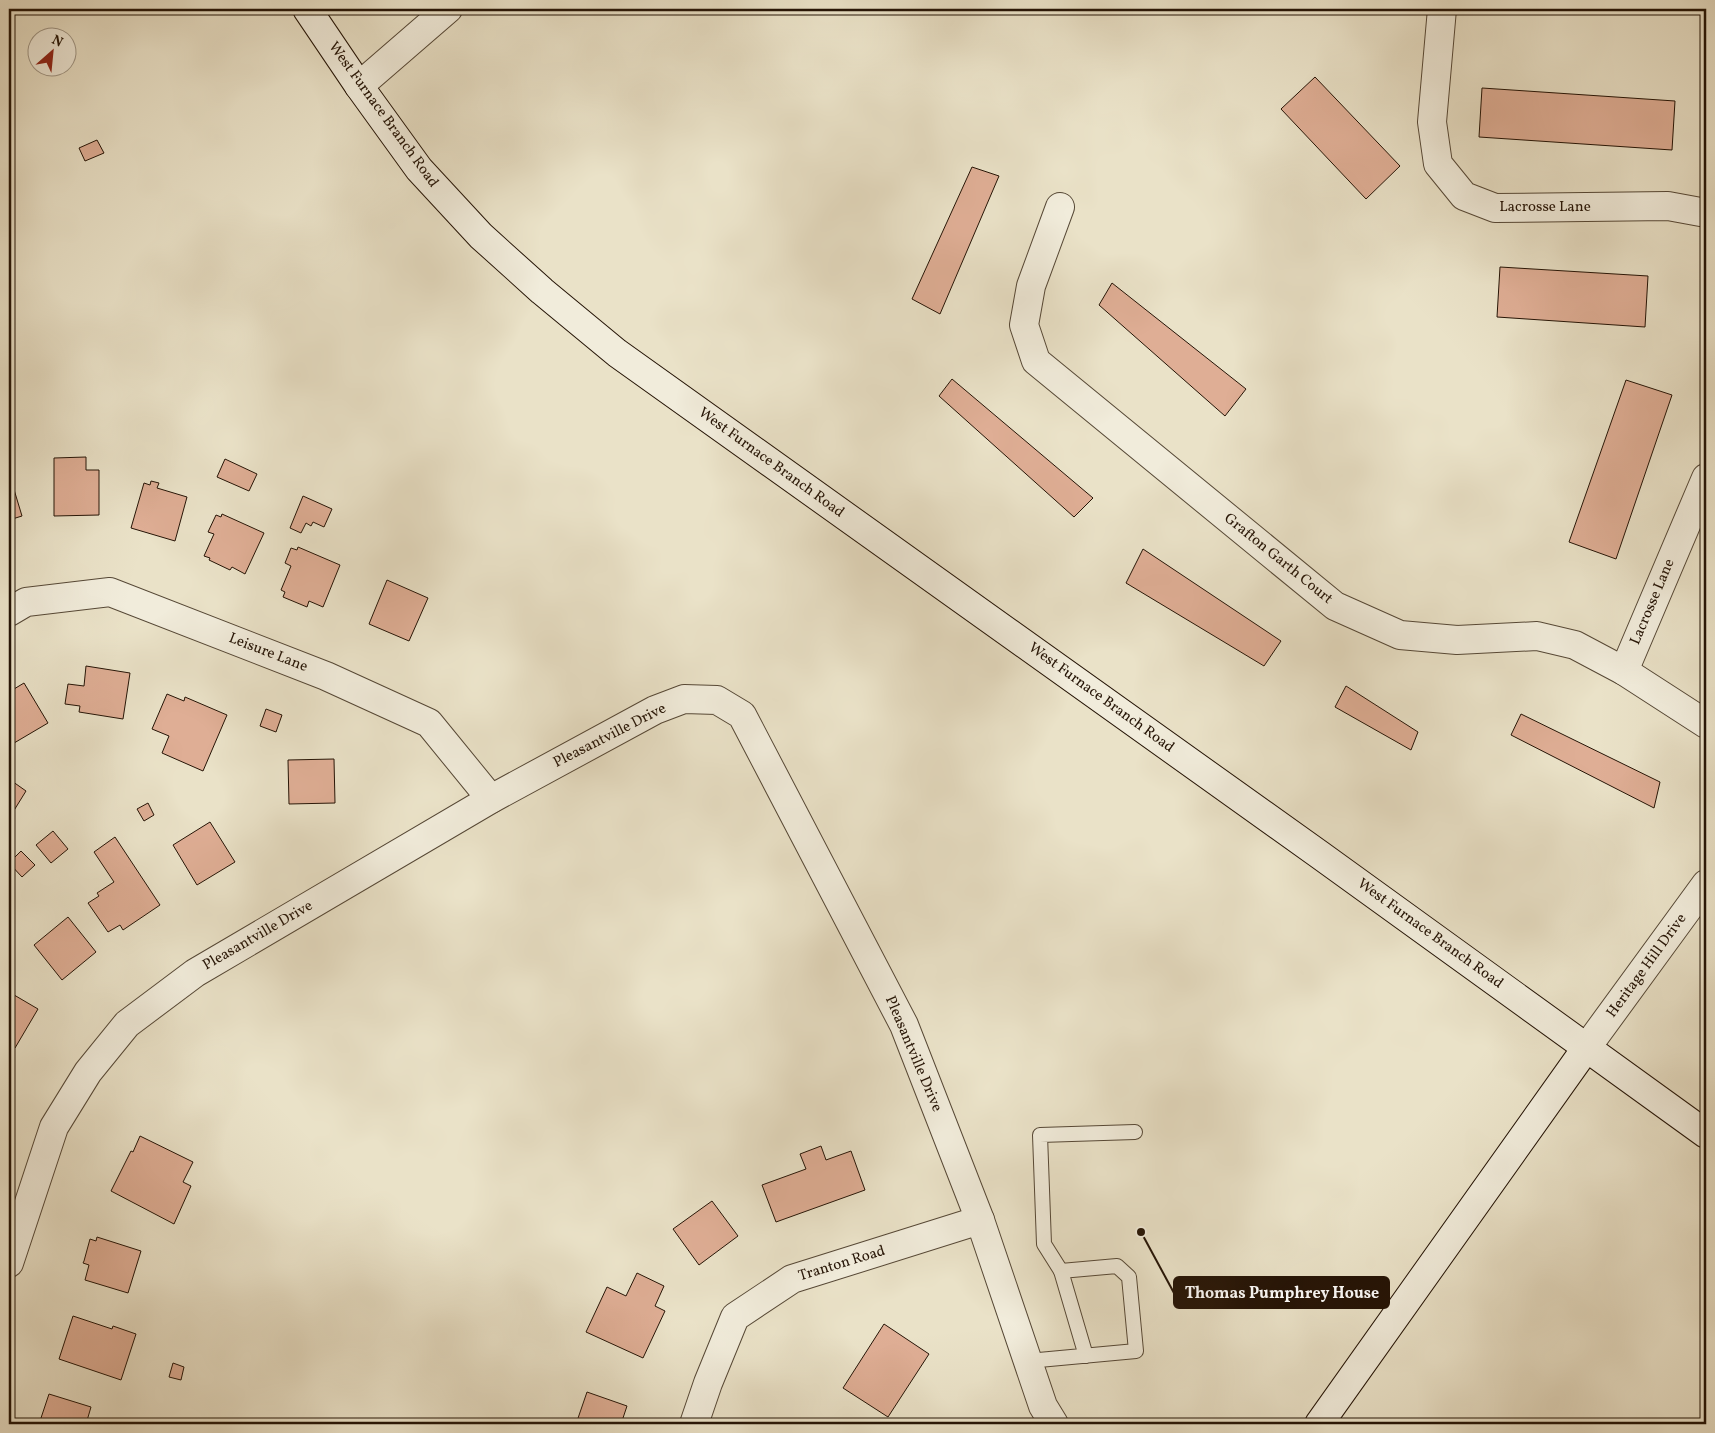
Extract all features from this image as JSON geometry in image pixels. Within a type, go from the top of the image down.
[{"type":"street","name":"West Furnace Branch Road","points":[[307,9],[359,86],[420,169],[481,236],[542,291],[617,353],[1296,837],[1706,1134]]},
{"type":"street","points":[[359,86],[448,9]]},
{"type":"street","name":"Lacrosse Lane","points":[[1442,9],[1432,122],[1438,164],[1464,196],[1495,208],[1668,206],[1706,213]]},
{"type":"street","name":"Grafton Garth Court","points":[[1060,207],[1031,286],[1024,325],[1036,361],[1335,606],[1400,635],[1457,640],[1537,636],[1575,645],[1624,671],[1706,724]]},
{"type":"street","name":"Lacrosse Lane","points":[[1624,671],[1706,478]]},
{"type":"street","name":"Leisure Lane","points":[[9,612],[26,602],[110,592],[326,676],[428,723],[491,799]]},
{"type":"street","name":"Pleasantville Drive","points":[[9,1263],[54,1127],[88,1072],[127,1024],[195,973],[491,799],[655,710],[684,700],[717,700],[742,715],[904,1025],[980,1220],[1043,1406],[1054,1424]]},
{"type":"street","name":"Heritage Hill Drive","points":[[1587,1047],[1706,884]]},
{"type":"street","points":[[1319,1424],[1587,1047]]},
{"type":"street","name":"Tranton Road","points":[[694,1424],[708,1383],[735,1317],[792,1279],[980,1220]]},
{"type":"lane","points":[[1086,1356],[1061,1271],[1044,1244],[1040,1135],[1136,1132]]},
{"type":"lane","points":[[1028,1361],[1136,1351],[1129,1277],[1117,1266],[1061,1271]]},
{"type":"building","points":[[1315,77],[1400,166],[1366,199],[1281,109]]},
{"type":"building","points":[[1482,88],[1675,101],[1672,150],[1479,137]]},
{"type":"building","points":[[97,140],[104,153],[85,161],[79,148]]},
{"type":"building","points":[[972,167],[999,176],[940,314],[912,299]]},
{"type":"building","points":[[1500,267],[1648,276],[1645,327],[1497,317]]},
{"type":"building","points":[[1112,283],[1246,389],[1225,416],[1099,305]]},
{"type":"building","points":[[952,379],[1093,498],[1074,517],[939,396]]},
{"type":"building","points":[[1626,380],[1672,395],[1616,559],[1569,542]]},
{"type":"building","points":[[86,457],[86,470],[99,470],[99,515],[54,516],[54,458]]},
{"type":"building","points":[[225,459],[257,474],[249,491],[217,477]]},
{"type":"building","points":[[9,473],[22,516],[9,520]]},
{"type":"building","points":[[151,481],[159,483],[157,488],[187,497],[175,541],[131,528],[144,483],[150,485]]},
{"type":"building","points":[[303,496],[332,509],[324,527],[313,522],[311,526],[306,523],[301,533],[290,528]]},
{"type":"building","points":[[222,514],[264,533],[245,574],[232,567],[230,570],[204,556],[214,534],[208,532],[216,515],[221,517]]},
{"type":"building","points":[[298,547],[340,565],[323,607],[309,601],[307,607],[283,597],[285,592],[281,590],[291,566],[285,563],[291,548],[297,550]]},
{"type":"building","points":[[1143,549],[1281,641],[1264,666],[1126,583]]},
{"type":"building","points":[[387,580],[428,598],[409,641],[369,624]]},
{"type":"building","points":[[86,666],[130,673],[123,719],[79,712],[80,706],[65,704],[68,684],[84,686]]},
{"type":"building","points":[[24,683],[48,723],[9,746],[9,692]]},
{"type":"building","points":[[1346,686],[1418,732],[1411,750],[1335,707]]},
{"type":"building","points":[[167,694],[184,701],[185,697],[227,715],[203,771],[162,753],[169,736],[152,729]]},
{"type":"building","points":[[266,709],[282,715],[276,732],[260,726]]},
{"type":"building","points":[[1521,714],[1660,782],[1654,808],[1511,735]]},
{"type":"building","points":[[334,759],[335,803],[289,804],[288,760]]},
{"type":"building","points":[[9,779],[26,791],[13,812],[9,809]]},
{"type":"building","points":[[148,803],[154,815],[144,821],[137,809]]},
{"type":"building","points":[[210,822],[235,862],[197,885],[173,845]]},
{"type":"building","points":[[53,831],[68,849],[51,863],[36,845]]},
{"type":"building","points":[[115,837],[160,905],[123,930],[120,925],[108,932],[88,903],[99,896],[97,893],[114,882],[94,852]]},
{"type":"building","points":[[21,851],[35,865],[22,877],[9,863]]},
{"type":"building","points":[[68,917],[96,952],[62,980],[34,945]]},
{"type":"building","points":[[9,992],[38,1009],[15,1048],[9,1044]]},
{"type":"building","points":[[140,1136],[193,1162],[183,1182],[191,1186],[174,1224],[111,1191]]},
{"type":"building","points":[[821,1146],[826,1160],[851,1151],[865,1190],[776,1222],[762,1185],[806,1169],[800,1154]]},
{"type":"building","points":[[712,1201],[738,1236],[699,1265],[673,1229]]},
{"type":"building","points":[[97,1237],[141,1251],[128,1293],[85,1280],[89,1265],[83,1263],[90,1239],[96,1241]]},
{"type":"building","points":[[637,1273],[664,1286],[655,1306],[665,1311],[643,1358],[586,1332],[607,1287],[626,1296]]},
{"type":"building","points":[[73,1316],[112,1329],[113,1326],[136,1334],[121,1380],[59,1359]]},
{"type":"building","points":[[884,1324],[929,1354],[888,1417],[843,1388]]},
{"type":"building","points":[[173,1363],[184,1367],[181,1380],[169,1377]]},
{"type":"building","points":[[587,1392],[627,1406],[621,1424],[576,1424]]},
{"type":"building","points":[[49,1394],[91,1407],[86,1424],[39,1424]]},
{"type":"place","name":"Thomas Pumphrey House","points":[[1141,1232]]}]
